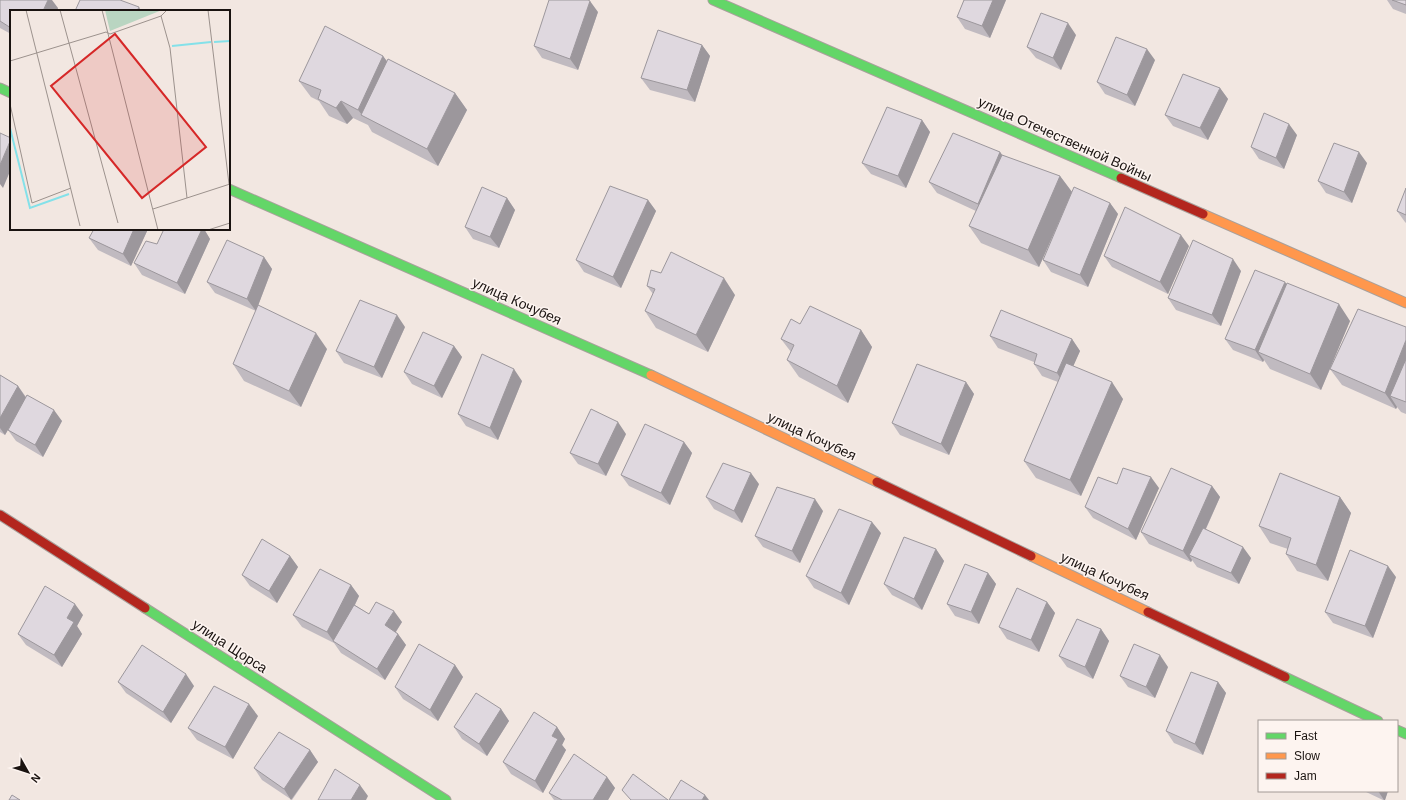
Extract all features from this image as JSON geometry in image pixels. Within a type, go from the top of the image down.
[{"type":"main road","name":"улица Отечественной Войны","points":[[713,0],[1406,303]]},
{"type":"main road","points":[[0,88],[10,93]]},
{"type":"main road","name":"улица Кочубея","points":[[230,189],[657,378],[1376,720]]},
{"type":"main road","name":"улица Щорса","points":[[0,515],[446,800]]},
{"type":"building","points":[[0,0],[48,0],[43,10],[10,10],[10,27],[0,21]]},
{"type":"building","points":[[80,0],[120,0],[139,7],[138,10],[75,10]]},
{"type":"building","points":[[549,0],[590,1],[570,59],[534,46]]},
{"type":"building","points":[[964,0],[993,0],[982,26],[957,17]]},
{"type":"building","points":[[1392,0],[1406,0],[1406,5]]},
{"type":"building","points":[[1041,13],[1068,23],[1053,58],[1027,47]]},
{"type":"building","points":[[325,26],[383,56],[358,110],[341,101],[336,108],[318,99],[321,90],[299,81]]},
{"type":"building","points":[[658,30],[702,45],[687,90],[641,78]]},
{"type":"building","points":[[1116,37],[1147,49],[1127,95],[1097,82]]},
{"type":"building","points":[[388,59],[455,93],[427,149],[361,115]]},
{"type":"building","points":[[1183,74],[1220,88],[1200,128],[1165,115]]},
{"type":"building","points":[[887,107],[922,120],[898,176],[862,163]]},
{"type":"building","points":[[1264,113],[1289,124],[1276,158],[1251,147]]},
{"type":"building","points":[[0,133],[10,138],[10,141],[0,165]]},
{"type":"building","points":[[953,133],[1000,152],[978,204],[929,182]]},
{"type":"building","points":[[1334,143],[1359,152],[1344,192],[1318,181]]},
{"type":"building","points":[[1002,155],[1060,176],[1028,250],[969,226]]},
{"type":"building","points":[[610,186],[648,200],[613,277],[576,260]]},
{"type":"building","points":[[482,187],[507,198],[490,237],[465,227]]},
{"type":"building","points":[[1074,187],[1110,203],[1080,275],[1043,260]]},
{"type":"building","points":[[1406,188],[1406,215],[1397,211]]},
{"type":"building","points":[[1125,207],[1181,235],[1160,282],[1104,256]]},
{"type":"building","points":[[93,230],[134,230],[123,254],[89,238]]},
{"type":"building","points":[[164,230],[202,230],[177,283],[134,263],[146,241],[157,244]]},
{"type":"building","points":[[227,240],[264,257],[247,299],[207,282]]},
{"type":"building","points":[[1193,240],[1233,259],[1212,315],[1168,298]]},
{"type":"building","points":[[671,252],[724,278],[696,335],[645,311],[655,289],[647,286],[651,270],[661,273]]},
{"type":"building","points":[[1255,270],[1285,282],[1255,350],[1225,339]]},
{"type":"building","points":[[1287,283],[1339,304],[1310,374],[1258,352]]},
{"type":"building","points":[[360,300],[397,315],[374,367],[336,351]]},
{"type":"building","points":[[258,305],[316,333],[289,391],[233,364]]},
{"type":"building","points":[[810,306],[861,330],[837,386],[787,360],[794,345],[781,339],[791,319],[800,324]]},
{"type":"building","points":[[1358,309],[1406,327],[1406,340],[1385,393],[1330,369]]},
{"type":"building","points":[[1001,310],[1072,339],[1057,373],[1034,364],[1037,354],[990,336]]},
{"type":"building","points":[[423,332],[454,346],[434,386],[404,372]]},
{"type":"building","points":[[482,354],[514,369],[490,428],[458,414]]},
{"type":"building","points":[[1406,359],[1406,402],[1390,396]]},
{"type":"building","points":[[1066,363],[1112,382],[1070,480],[1024,461]]},
{"type":"building","points":[[917,364],[966,382],[941,444],[892,423]]},
{"type":"building","points":[[0,375],[18,386],[0,418]]},
{"type":"building","points":[[27,395],[54,410],[35,445],[8,430]]},
{"type":"building","points":[[591,409],[618,422],[598,464],[570,453]]},
{"type":"building","points":[[645,424],[684,442],[661,493],[621,475]]},
{"type":"building","points":[[723,463],[751,473],[734,511],[706,497]]},
{"type":"building","points":[[1123,468],[1151,477],[1128,529],[1085,507],[1098,477],[1117,484]]},
{"type":"building","points":[[1171,468],[1212,486],[1183,551],[1141,532]]},
{"type":"building","points":[[1280,473],[1340,497],[1316,565],[1286,554],[1291,538],[1259,526]]},
{"type":"building","points":[[777,487],[815,499],[792,551],[755,536]]},
{"type":"building","points":[[839,509],[872,522],[841,593],[806,576]]},
{"type":"building","points":[[1203,528],[1243,547],[1231,573],[1189,555]]},
{"type":"building","points":[[904,537],[936,549],[914,599],[884,584]]},
{"type":"building","points":[[262,539],[290,556],[269,591],[242,575]]},
{"type":"building","points":[[1350,550],[1388,566],[1365,626],[1325,612]]},
{"type":"building","points":[[965,564],[988,573],[971,612],[947,604]]},
{"type":"building","points":[[320,569],[351,585],[327,632],[293,615]]},
{"type":"building","points":[[45,586],[75,604],[67,618],[74,622],[54,655],[18,634]]},
{"type":"building","points":[[1017,588],[1047,602],[1031,640],[999,627]]},
{"type":"building","points":[[376,602],[394,611],[385,625],[398,634],[377,669],[333,641],[354,605],[369,614]]},
{"type":"building","points":[[1077,619],[1101,629],[1085,667],[1059,656]]},
{"type":"building","points":[[419,644],[455,665],[430,710],[395,687]]},
{"type":"building","points":[[1134,644],[1160,655],[1146,687],[1120,676]]},
{"type":"building","points":[[142,645],[186,674],[163,712],[118,682]]},
{"type":"building","points":[[1191,672],[1218,682],[1195,744],[1166,731]]},
{"type":"building","points":[[214,686],[249,704],[225,747],[188,728]]},
{"type":"building","points":[[476,693],[501,709],[479,744],[454,727]]},
{"type":"building","points":[[534,712],[557,727],[552,736],[558,739],[535,781],[503,762]]},
{"type":"building","points":[[279,732],[310,750],[284,789],[254,768]]},
{"type":"building","points":[[574,754],[607,777],[593,800],[562,800],[549,793]]},
{"type":"building","points":[[335,769],[360,785],[351,800],[318,800]]},
{"type":"building","points":[[633,774],[668,800],[631,800],[622,790]]},
{"type":"building","points":[[681,780],[705,795],[702,800],[669,800]]},
{"type":"building","points":[[12,795],[20,800],[9,800]]},
{"type":"traffic: fast","points":[[713,0],[1121,178]]},
{"type":"traffic: fast","points":[[0,88],[10,93]]},
{"type":"traffic: fast","points":[[230,189],[651,375]]},
{"type":"traffic: fast","points":[[145,608],[446,800]]},
{"type":"traffic: fast","points":[[1285,677],[1376,720]]},
{"type":"traffic: fast","points":[[1398,730],[1406,734]]},
{"type":"traffic: slow","points":[[1203,214],[1406,303]]},
{"type":"traffic: slow","points":[[651,375],[877,482]]},
{"type":"traffic: slow","points":[[1031,556],[1148,612]]},
{"type":"traffic: jam","points":[[1121,178],[1203,214]]},
{"type":"traffic: jam","points":[[877,482],[1031,556]]},
{"type":"traffic: jam","points":[[0,515],[145,608]]},
{"type":"traffic: jam","points":[[1148,612],[1285,677]]}]
